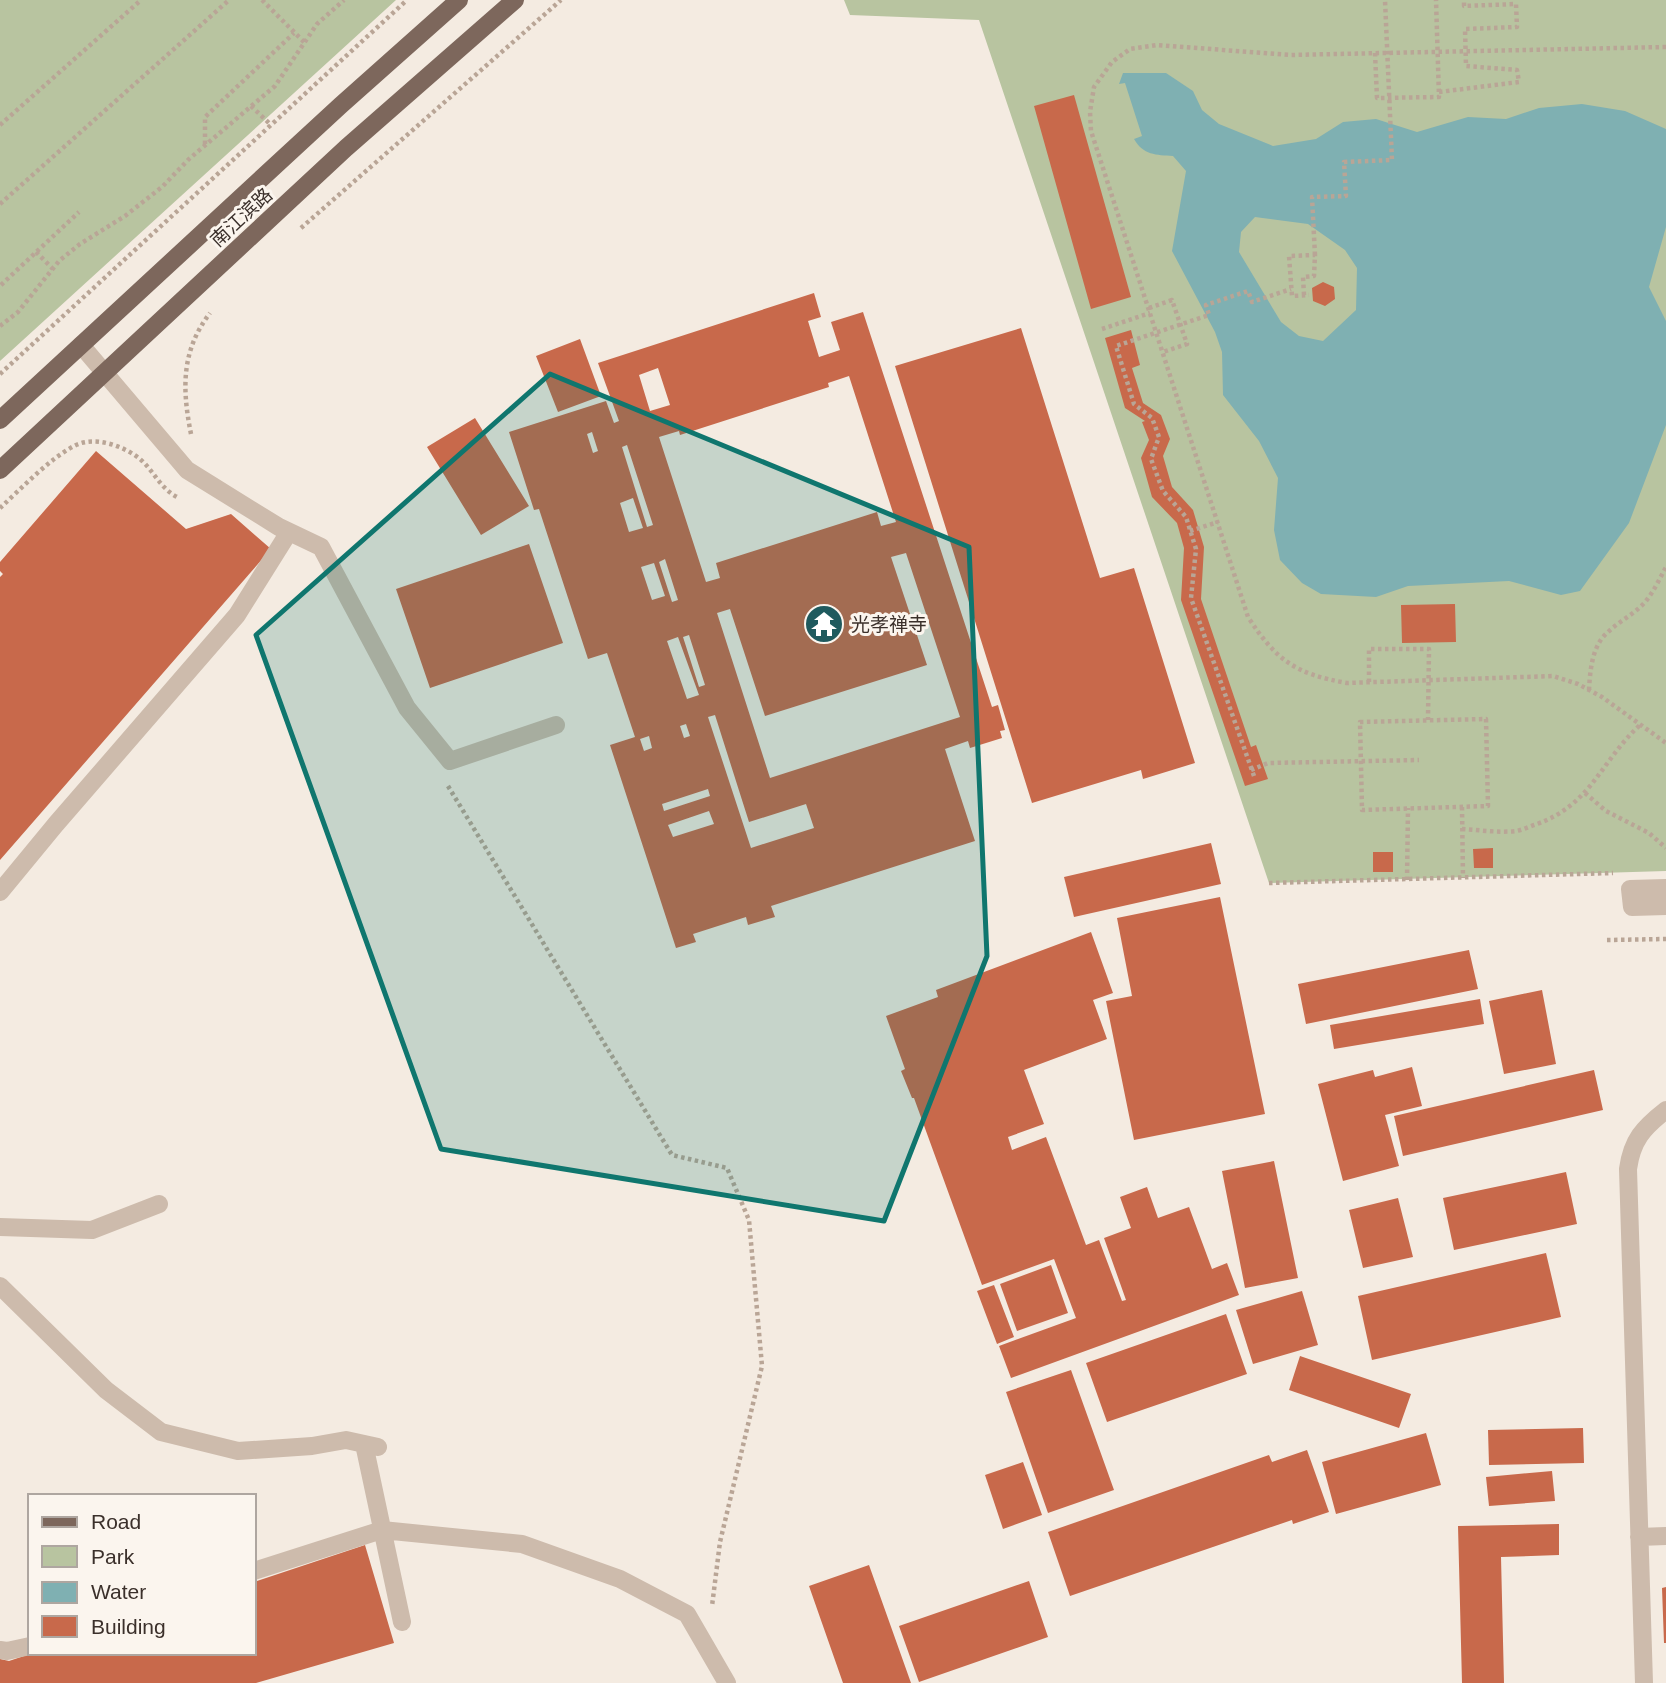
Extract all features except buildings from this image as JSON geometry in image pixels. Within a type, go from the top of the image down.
[{"type":"main road","name":"南江滨路","points":[[0,420],[341,105],[459,0]]},
{"type":"main road","name":"南江滨路","points":[[0,470],[346,148],[515,0]]},
{"type":"street","points":[[81,345],[187,470],[289,532],[321,547],[407,708],[450,761],[556,725]]},
{"type":"street","points":[[0,892],[236,615],[289,532]]},
{"type":"street","points":[[1629,889],[1666,888]]},
{"type":"street","points":[[1629,889],[1666,906]]},
{"type":"street","points":[[1644,1683],[1628,1169],[1631,1151],[1644,1127],[1666,1110]]},
{"type":"street","points":[[0,1227],[92,1230],[159,1204]]},
{"type":"street","points":[[0,1286],[106,1390],[161,1432],[238,1451],[312,1446],[346,1440],[371,1446],[382,1530],[402,1622]]},
{"type":"street","points":[[256,1570],[382,1530],[522,1544],[621,1579],[687,1614],[727,1683]]},
{"type":"street","points":[[1639,1537],[1666,1536]]},
{"type":"street","points":[[0,1650],[28,1646]]},
{"type":"path","points":[[0,125],[141,0]]},
{"type":"path","points":[[0,204],[229,0]]},
{"type":"path","points":[[261,0],[305,43]]},
{"type":"path","points":[[0,326],[18,312],[53,269],[80,244],[125,216],[162,187],[205,145],[275,86],[317,24],[344,0]]},
{"type":"path","points":[[0,374],[407,0]]},
{"type":"path","points":[[299,230],[561,0]]},
{"type":"path","points":[[1315,255],[1289,256],[1292,296],[1306,295],[1303,277],[1314,276],[1315,255],[1312,197],[1346,196],[1344,162],[1392,160],[1385,0]]},
{"type":"path","points":[[1375,53],[1377,98],[1439,97],[1436,0]]},
{"type":"path","points":[[1439,92],[1519,82],[1517,70],[1466,66],[1465,51],[1465,29],[1517,27],[1516,4],[1464,6],[1464,0]]},
{"type":"path","points":[[205,145],[205,117],[294,33]]},
{"type":"path","points":[[1666,47],[1290,55],[1157,45],[1130,49],[1112,62],[1094,87],[1090,112],[1091,131],[1248,617],[1266,645],[1292,666],[1321,679],[1347,683],[1553,676],[1602,697],[1666,743]]},
{"type":"path","points":[[251,106],[271,125]]},
{"type":"path","points":[[1,285],[79,212]]},
{"type":"path","points":[[36,252],[53,269]]},
{"type":"path","points":[[1291,289],[1252,302],[1248,291],[1206,305],[1209,315],[1116,346],[1134,404],[1152,418],[1159,437],[1151,459],[1163,491],[1186,517],[1196,549],[1191,598],[1252,774],[1268,763],[1419,760]]},
{"type":"path","points":[[1102,329],[1171,300],[1186,344],[1163,352]]},
{"type":"path","points":[[191,436],[184,400],[186,366],[198,328],[216,303]]},
{"type":"path","points":[[0,508],[76,444],[103,442],[125,448],[142,460],[166,491],[186,501]]},
{"type":"path","points":[[1190,531],[1218,523]]},
{"type":"path","points":[[1588,690],[1595,651],[1605,634],[1648,599],[1666,567]]},
{"type":"path","points":[[1369,682],[1369,649],[1429,649],[1428,720]]},
{"type":"path","points":[[1486,719],[1488,806],[1362,810],[1360,722],[1428,720],[1486,719]]},
{"type":"path","points":[[1462,830],[1517,831],[1552,819],[1575,804],[1640,725]]},
{"type":"path","points":[[447,784],[672,1155],[727,1168],[748,1220],[762,1366],[720,1542],[707,1648]]},
{"type":"path","points":[[1585,793],[1606,811],[1649,833],[1666,848]]},
{"type":"path","points":[[1462,807],[1463,878]]},
{"type":"path","points":[[1407,880],[1408,808]]},
{"type":"path","points":[[1269,883],[1463,878],[1629,889]]},
{"type":"path","points":[[1607,940],[1666,939]]},
{"type":"highlighted area","points":[[550,374],[969,547],[987,956],[884,1221],[441,1149],[256,635]]},
{"type":"green space","points":[[0,0],[396,0],[0,361]]},
{"type":"green space","points":[[844,0],[1666,0],[1666,871],[1269,883],[979,20],[850,15]]},
{"type":"water","points":[[1123,73],[1166,73],[1193,91],[1202,110],[1219,124],[1273,146],[1316,139],[1343,122],[1376,119],[1417,132],[1468,117],[1506,119],[1539,108],[1582,104],[1625,111],[1666,129],[1666,227],[1649,287],[1666,321],[1666,425],[1629,523],[1580,591],[1561,595],[1509,581],[1408,586],[1376,597],[1321,594],[1302,583],[1280,560],[1274,530],[1278,478],[1259,441],[1223,395],[1222,352],[1215,332],[1172,251],[1186,171],[1173,156],[1150,153],[1134,139],[1142,136],[1125,83],[1119,84]],"holes":[[[1255,217],[1308,224],[1345,250],[1357,268],[1356,310],[1323,341],[1299,336],[1281,322],[1239,252],[1241,232]]]},
{"type":"place","name":"光孝禅寺","points":[[824,624]]}]
